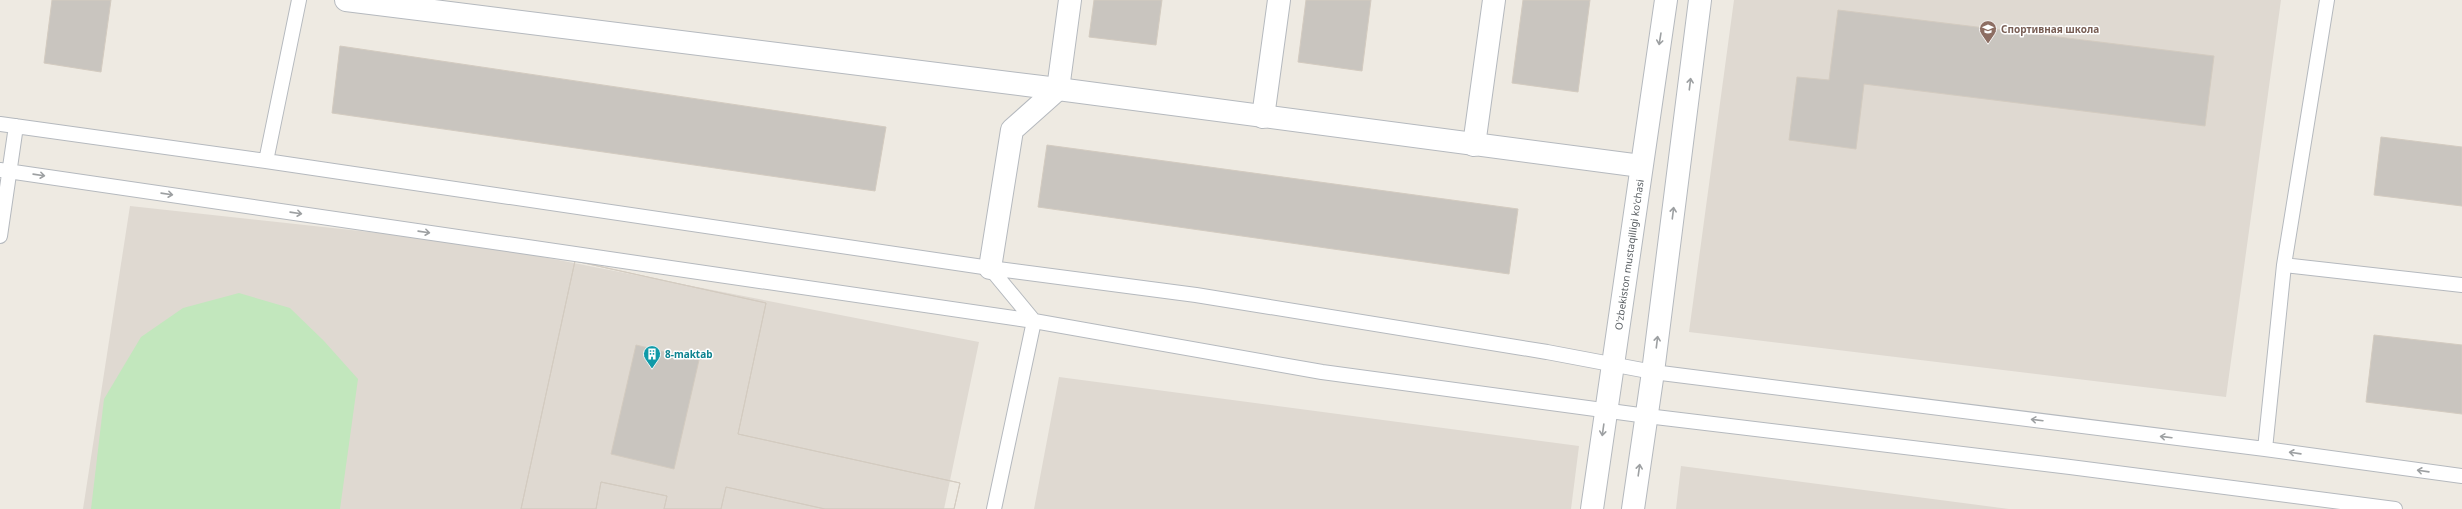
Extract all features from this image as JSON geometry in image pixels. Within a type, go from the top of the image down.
[{"type":"street","points":[[346,0],[1058,88],[1263,117],[1641,166]]},
{"type":"street","points":[[990,268],[1012,130],[1058,88],[1070,0]]},
{"type":"street","points":[[1263,117],[1279,0]]},
{"type":"street","points":[[1474,145],[1494,0]]},
{"type":"street","name":"O'zbekiston mustaqilligi ko'chasi","points":[[1592,509],[1666,0]]},
{"type":"street","points":[[1633,509],[1653,372],[1700,0]]},
{"type":"lane","points":[[266,161],[300,0]]},
{"type":"lane","points":[[2265,449],[2284,265],[2327,0]]},
{"type":"lane","points":[[0,124],[266,161],[990,268],[1196,295],[1547,352],[1653,372],[2265,449],[2462,476]]},
{"type":"lane","points":[[0,236],[5,170],[16,126]]},
{"type":"lane","points":[[5,170],[1034,321],[1322,372],[1606,409],[1647,416],[2070,466],[2395,509]]},
{"type":"lane","points":[[2284,265],[2462,285]]},
{"type":"lane","points":[[990,268],[1034,321]]},
{"type":"lane","points":[[994,509],[1034,321]]},
{"type":"shaded area","points":[[1734,0],[2281,0],[2226,397],[1689,332]]},
{"type":"shaded area","points":[[130,206],[471,243],[979,342],[944,509],[83,509]]},
{"type":"shaded area","points":[[1059,377],[1579,446],[1571,509],[1034,509]]},
{"type":"shaded area","points":[[1681,466],[2009,509],[1676,509]]},
{"type":"green space","points":[[239,293],[290,308],[324,341],[358,379],[340,509],[91,509],[104,399],[141,337],[183,308]]},
{"type":"building","points":[[52,0],[111,0],[101,72],[44,63]]},
{"type":"building","points":[[1094,0],[1162,0],[1156,45],[1089,37]]},
{"type":"building","points":[[1306,0],[1371,0],[1362,71],[1298,62]]},
{"type":"building","points":[[1523,0],[1590,0],[1578,92],[1512,83]]},
{"type":"building","points":[[1838,10],[2214,56],[2205,126],[1864,84],[1856,149],[1789,140],[1797,77],[1829,80]]},
{"type":"building","points":[[340,46],[886,127],[875,191],[332,113]]},
{"type":"building","points":[[2381,137],[2462,147],[2462,206],[2374,195]]},
{"type":"building","points":[[1047,145],[1518,209],[1509,274],[1038,207]]},
{"type":"building","name":"8-maktab","points":[[575,261],[766,303],[738,434],[960,483],[954,509],[825,509],[726,487],[721,509],[664,509],[667,496],[601,482],[596,509],[521,509]],"holes":[[[636,345],[699,360],[674,469],[611,454]]]},
{"type":"building","name":"8-maktab","points":[[575,261],[766,303],[738,434],[960,483],[954,509],[825,509],[726,487],[721,509],[664,509],[667,496],[601,482],[596,509],[521,509]]},
{"type":"building","points":[[2374,335],[2462,345],[2462,414],[2366,402]]},
{"type":"place","name":"Спортивная школа","points":[[1988,44]]},
{"type":"place","name":"8-maktab","points":[[652,369]]}]
